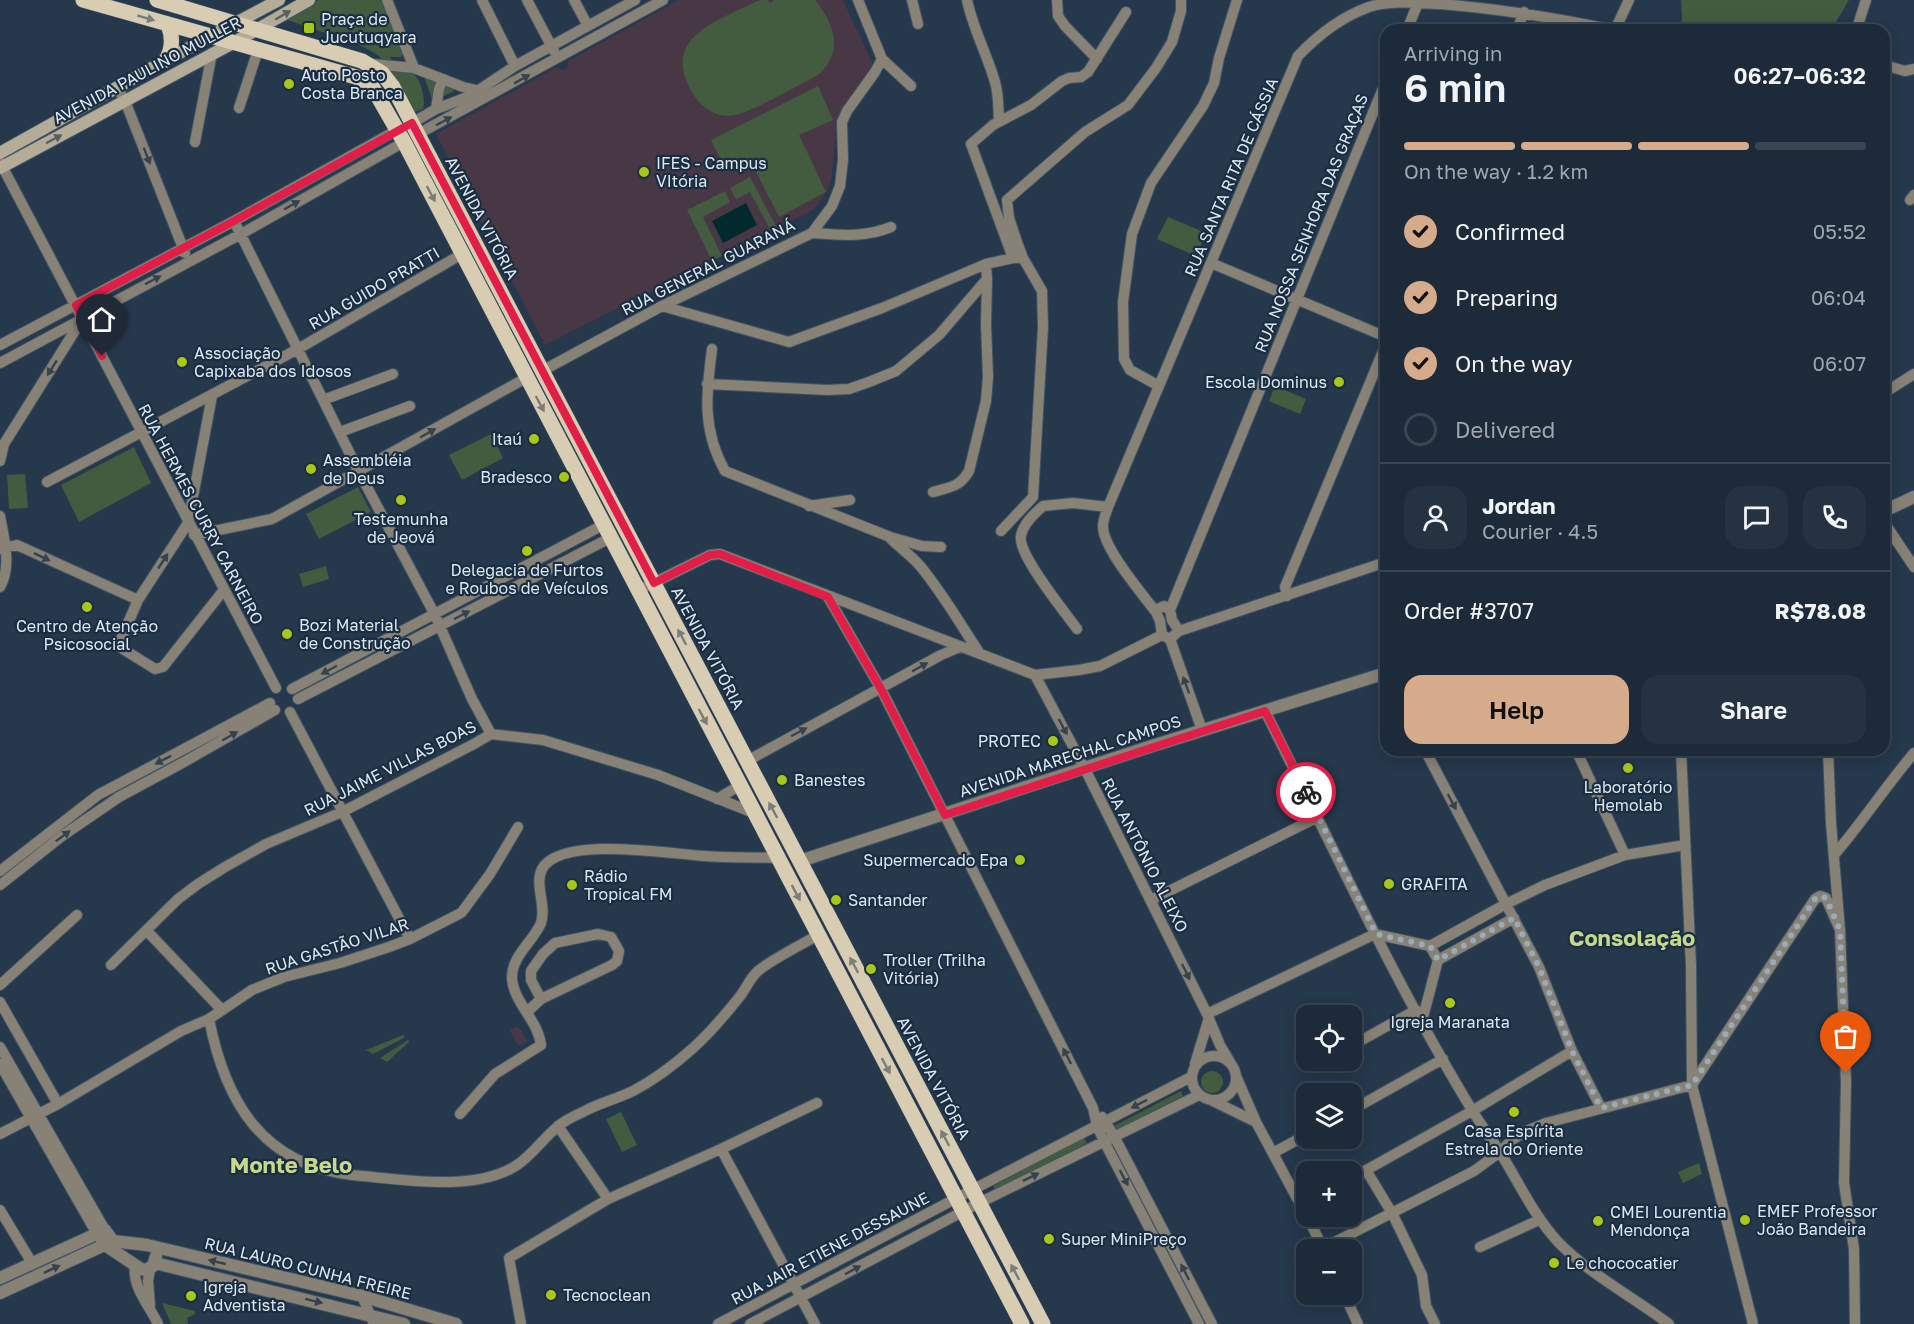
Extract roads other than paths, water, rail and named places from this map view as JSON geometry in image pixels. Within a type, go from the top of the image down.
[{"type":"main road","name":"AVENIDA VITÓRIA","points":[[84,0],[362,79],[373,88],[1022,1324]]},
{"type":"main road","name":"AVENIDA VITÓRIA","points":[[157,0],[369,64],[388,79],[1043,1324]]},
{"type":"main road","name":"AVENIDA PAULINO MULLER","points":[[0,153],[279,0]]},
{"type":"main road","name":"AVENIDA PAULINO MULLER","points":[[1,166],[309,0]]},
{"type":"main road","points":[[166,60],[172,43],[168,25]]},
{"type":"main road","points":[[400,136],[415,128]]},
{"type":"main road","points":[[768,841],[784,860],[792,863],[800,861]]},
{"type":"street","points":[[387,0],[414,68]]},
{"type":"street","points":[[482,0],[515,66]]},
{"type":"street","points":[[527,0],[559,58]]},
{"type":"street","points":[[574,0],[588,26]]},
{"type":"street","points":[[415,128],[436,109],[559,58],[663,0]]},
{"type":"street","points":[[858,0],[882,58],[911,86]]},
{"type":"street","points":[[912,0],[918,24]]},
{"type":"street","points":[[967,0],[971,18],[995,81],[999,99],[999,121]]},
{"type":"street","points":[[1057,0],[1058,16],[1097,59]]},
{"type":"street","points":[[1018,258],[1017,242],[1009,218],[1007,200],[1085,132],[1128,105],[1172,42],[1181,11],[1181,0]]},
{"type":"street","points":[[1159,386],[1130,370],[1124,359],[1123,302],[1132,234],[1152,183],[1203,106],[1214,83],[1219,57],[1237,0]]},
{"type":"street","points":[[1618,24],[1629,0]]},
{"type":"street","points":[[1859,22],[1866,0]]},
{"type":"street","points":[[415,128],[515,66],[632,1]]},
{"type":"street","name":"RUA SANTA RITA DE CÁSSIA","points":[[1156,612],[1126,573],[1110,547],[1103,527],[1108,507],[1298,56],[1316,38],[1341,20],[1369,7],[1395,1],[1524,12],[1585,24]]},
{"type":"street","points":[[1409,24],[1418,3]]},
{"type":"street","points":[[1001,531],[1033,497],[1043,327],[1042,291],[1032,272],[1018,258],[971,144],[999,121],[1031,105],[1062,81],[1082,77],[1089,72],[1126,12]]},
{"type":"street","points":[[1519,24],[1524,12]]},
{"type":"street","points":[[239,108],[258,50]]},
{"type":"street","points":[[195,142],[212,54]]},
{"type":"street","name":"RUA GENERAL GUARANÁ","points":[[542,370],[662,306],[812,233],[832,206],[840,186],[843,160],[842,122],[882,58]]},
{"type":"street","points":[[369,64],[414,68],[443,79],[470,95]]},
{"type":"street","points":[[1890,67],[1905,71],[1914,69]]},
{"type":"street","points":[[436,109],[443,79]]},
{"type":"street","points":[[117,87],[125,101],[189,261]]},
{"type":"street","name":"RUA NOSSA SENHORA DAS GRAÇAS","points":[[1170,610],[1380,95]]},
{"type":"street","points":[[0,345],[400,136]]},
{"type":"street","points":[[0,363],[241,234],[400,136]]},
{"type":"street","name":"RUA HERMES CURRY CARNEIRO","points":[[1,166],[276,688]]},
{"type":"street","points":[[234,221],[359,472],[435,615],[472,699],[491,734]]},
{"type":"street","points":[[812,233],[854,236],[874,234],[891,227]]},
{"type":"street","name":"RUA GUIDO PRATTI","points":[[47,482],[298,350],[462,254]]},
{"type":"street","points":[[662,306],[789,342],[882,308],[986,264],[1018,258]]},
{"type":"street","points":[[1211,263],[1380,334]]},
{"type":"street","points":[[933,492],[953,487],[964,480],[969,471],[986,401],[988,377],[986,264]]},
{"type":"street","points":[[707,384],[827,390],[849,388],[869,382],[896,370],[939,335],[987,279]]},
{"type":"street","points":[[0,461],[4,444],[83,318]]},
{"type":"street","points":[[712,349],[706,402],[713,446],[725,471],[890,537],[922,546],[940,548]]},
{"type":"street","points":[[1287,596],[1285,587],[1380,358]]},
{"type":"street","points":[[323,400],[393,374]]},
{"type":"street","points":[[1890,389],[1914,374]]},
{"type":"street","points":[[194,535],[272,519],[526,378]]},
{"type":"street","points":[[212,396],[188,523],[138,600],[118,646],[155,669],[163,667],[223,591]]},
{"type":"street","points":[[340,432],[410,406]]},
{"type":"street","points":[[1033,497],[1042,506]]},
{"type":"street","points":[[1890,509],[1914,497]]},
{"type":"street","points":[[808,506],[850,500]]},
{"type":"street","points":[[1077,629],[1030,565],[1020,539],[1032,515],[1042,506],[1074,503],[1108,507]]},
{"type":"street","points":[[0,516],[6,572],[0,587]]},
{"type":"street","points":[[295,694],[435,615],[606,531]]},
{"type":"street","points":[[295,694],[440,627],[606,531]]},
{"type":"street","points":[[1890,531],[1914,567]]},
{"type":"street","points":[[890,537],[930,578],[980,654]]},
{"type":"street","points":[[3,548],[17,545],[138,600]]},
{"type":"street","points":[[637,591],[710,555],[720,554],[1035,675],[1100,666],[1179,630],[1380,564]]},
{"type":"street","points":[[828,597],[881,689],[1101,1124],[1212,1324]]},
{"type":"street","points":[[1179,630],[1172,620],[1170,610],[1164,606],[1160,607],[1156,612],[1202,730]]},
{"type":"street","points":[[937,637],[941,655]]},
{"type":"street","points":[[747,761],[941,655],[960,647]]},
{"type":"street","name":"RUA ANTÔNIO ALEIXO","points":[[1035,675],[1085,769],[1231,1064]]},
{"type":"street","name":"AVENIDA MARECHAL CAMPOS","points":[[800,861],[1202,730],[1380,676]]},
{"type":"street","points":[[279,686],[289,686],[295,694],[296,706],[290,712],[280,713],[269,698],[272,691],[279,686]]},
{"type":"street","points":[[0,885],[98,795],[273,706]]},
{"type":"street","points":[[1265,711],[1416,1010],[1472,1111],[1500,1152],[1539,1220],[1585,1265],[1669,1324]]},
{"type":"street","points":[[290,712],[410,939]]},
{"type":"street","name":"RUA JAIME VILLAS BOAS","points":[[111,965],[178,899],[216,872],[266,844],[342,812],[491,734],[543,740],[600,757],[658,775],[754,813]]},
{"type":"street","points":[[1835,854],[1861,824],[1914,753]]},
{"type":"street","points":[[1428,756],[1539,967],[1572,1051],[1601,1108]]},
{"type":"street","points":[[1579,756],[1625,855]]},
{"type":"street","points":[[1681,756],[1691,965],[1692,1085],[1752,1324]]},
{"type":"street","points":[[1828,756],[1840,930],[1846,1082],[1844,1183],[1854,1249],[1855,1324]]},
{"type":"street","points":[[717,799],[739,786]]},
{"type":"street","points":[[1151,900],[1318,817]]},
{"type":"street","name":"RUA GASTÃO VILAR","points":[[0,1134],[58,1104],[181,1031],[208,1018],[252,990],[284,977],[340,963],[410,939],[462,912],[490,874],[518,827]]},
{"type":"street","points":[[1256,1122],[1198,1095],[1193,1087],[1191,1077],[1208,1016],[1376,934],[1430,946],[1545,885],[1625,855],[1685,845]]},
{"type":"street","points":[[0,871],[39,848]]},
{"type":"street","points":[[460,1114],[495,1074],[541,1045],[539,1033],[516,992],[512,979],[513,969],[519,955],[541,922],[542,869],[556,856],[584,850],[622,849],[704,856],[777,858]]},
{"type":"street","points":[[1342,1239],[1474,1171],[1524,1132],[1546,1123],[1692,1085],[1815,899],[1820,896],[1826,898],[1840,930]]},
{"type":"street","points":[[0,985],[77,915]]},
{"type":"street","points":[[1438,960],[1514,918]]},
{"type":"street","points":[[147,931],[221,1009]]},
{"type":"street","points":[[527,1012],[541,999],[617,961],[619,951],[611,937],[605,934],[589,935],[555,943],[548,948],[531,971],[531,980],[541,999]]},
{"type":"street","points":[[208,1018],[214,1049],[239,1107],[251,1124],[279,1150],[304,1164],[337,1173],[408,1180],[479,1179],[495,1176],[517,1165],[558,1126],[591,1108],[632,1092],[660,1075],[691,1050],[715,1026],[741,995],[756,972],[818,935]]},
{"type":"street","points":[[1422,1021],[1438,960],[1430,946]]},
{"type":"street","points":[[0,1002],[58,1104]]},
{"type":"street","points":[[1362,1040],[1416,1010]]},
{"type":"street","points":[[0,1047],[101,1232],[109,1243],[141,1269],[152,1266]]},
{"type":"street","points":[[1362,1172],[1472,1111],[1572,1051]]},
{"type":"street","points":[[1195,1065],[1208,1056],[1217,1055],[1231,1064],[1256,1122],[1296,1194]]},
{"type":"street","points":[[1362,1104],[1443,1059]]},
{"type":"street","points":[[0,1064],[36,1116]]},
{"type":"street","points":[[1211,1100],[1219,1100],[1232,1091],[1236,1076]]},
{"type":"street","points":[[959,1205],[1101,1124],[1191,1077]]},
{"type":"street","points":[[975,1196],[1109,1138],[1198,1095]]},
{"type":"street","points":[[521,1324],[509,1258],[608,1199],[719,1150],[817,1103]]},
{"type":"street","points":[[558,1126],[608,1199]]},
{"type":"street","points":[[1109,1138],[1199,1324]]},
{"type":"street","points":[[1273,1153],[1296,1140]]},
{"type":"street","points":[[719,1150],[814,1324]]},
{"type":"street","points":[[1366,1170],[1392,1213],[1422,1275],[1426,1306],[1435,1324]]},
{"type":"street","name":"RUA JAIR ETIENE DESSAUNE","points":[[718,1324],[959,1205]]},
{"type":"street","name":"RUA JAIR ETIENE DESSAUNE","points":[[750,1324],[801,1298],[959,1205]]},
{"type":"street","points":[[0,1210],[32,1263]]},
{"type":"street","points":[[1480,1247],[1539,1220]]},
{"type":"street","points":[[0,1278],[101,1232]]},
{"type":"street","points":[[0,1293],[109,1243]]},
{"type":"street","name":"RUA LAURO CUNHA FREIRE","points":[[109,1243],[148,1246],[362,1296],[456,1324]]},
{"type":"street","points":[[150,1309],[148,1285],[156,1255],[148,1246],[133,1251],[134,1277],[136,1285],[158,1324]]},
{"type":"street","name":"RUA LAURO CUNHA FREIRE","points":[[152,1266],[372,1319],[404,1324]]},
{"type":"street","points":[[362,1296],[372,1319]]},
{"type":"street","points":[[1349,1305],[1358,1324]]},
{"type":"place","name":"Praça de Jucutuqyara","points":[[309,28]]},
{"type":"place","name":"Auto Posto Costa Branca","points":[[289,84]]},
{"type":"place","name":"IFES - Campus VItória","points":[[644,172]]},
{"type":"place","name":"Associação Capixaba dos Idosos","points":[[182,362]]},
{"type":"place","name":"Escola Dominus","points":[[1339,382]]},
{"type":"place","name":"Itaú","points":[[534,439]]},
{"type":"place","name":"Assembléia de Deus","points":[[311,469]]},
{"type":"place","name":"Bradesco","points":[[564,477]]},
{"type":"place","name":"Testemunha de Jeová","points":[[401,500]]},
{"type":"place","name":"Delegacia de Furtos e Roubos de Veículos","points":[[527,551]]},
{"type":"place","name":"Centro de Atenção Psicosocial","points":[[87,607]]},
{"type":"place","name":"Bozi Material de Construção","points":[[287,634]]},
{"type":"place","name":"PROTEC","points":[[1053,741]]},
{"type":"place","name":"Laboratório Hemolab","points":[[1628,768]]},
{"type":"place","name":"Banestes","points":[[782,780]]},
{"type":"place","name":"Supermercado Epa","points":[[1020,860]]},
{"type":"place","name":"GRAFITA","points":[[1389,884]]},
{"type":"place","name":"Rádio Tropical FM","points":[[572,885]]},
{"type":"place","name":"Santander","points":[[836,900]]},
{"type":"place","name":"Troller (Trilha Vitória)","points":[[871,969]]},
{"type":"place","name":"Igreja Maranata","points":[[1450,1003]]},
{"type":"place","name":"Casa Espírita Estrela do Oriente","points":[[1514,1112]]},
{"type":"place","name":"EMEF Professor João Bandeira","points":[[1745,1220]]},
{"type":"place","name":"CMEI Lourentia Mendonça","points":[[1598,1221]]},
{"type":"place","name":"Super MiniPreço","points":[[1049,1239]]},
{"type":"place","name":"Le chococatier","points":[[1554,1263]]},
{"type":"place","name":"Tecnoclean","points":[[551,1295]]},
{"type":"place","name":"Igreja Adventista","points":[[191,1296]]},
{"type":"district","name":"Consolação","points":[[1632,937]]},
{"type":"district","name":"Monte Belo","points":[[291,1164]]}]
